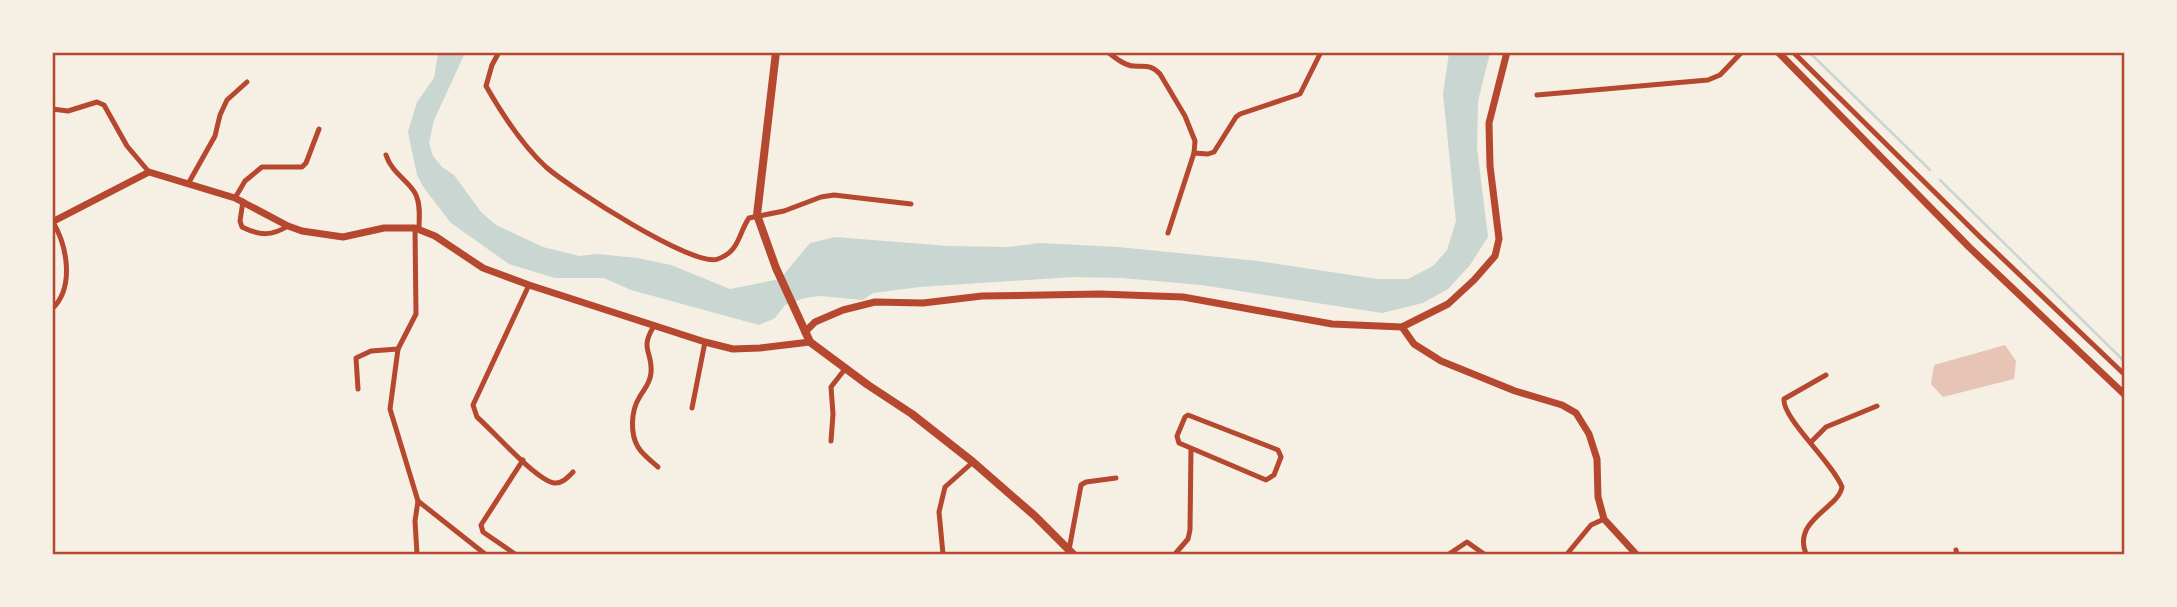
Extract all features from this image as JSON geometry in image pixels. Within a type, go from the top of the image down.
[{"type":"main road","points":[[776,52],[757,215],[776,268],[810,342],[912,414],[973,462],[1035,516],[1071,552]]},
{"type":"street","points":[[499,52],[486,86],[499,108],[545,166],[631,224],[699,258],[715,261],[727,254],[739,243],[749,218],[784,211],[821,197],[834,195],[911,204]]},
{"type":"street","points":[[1108,52],[1131,66],[1146,65],[1155,68],[1193,134],[1194,153],[1168,233]]},
{"type":"street","points":[[1194,153],[1214,152],[1240,114],[1300,94],[1321,52]]},
{"type":"street","points":[[805,332],[815,321],[875,302],[923,303],[982,296],[1100,293],[1183,297],[1332,324],[1402,327],[1448,304],[1474,280],[1494,256],[1499,239],[1490,166],[1489,123],[1507,52]]},
{"type":"street","points":[[1537,95],[1708,80],[1720,75],[1742,52]]},
{"type":"street","points":[[1778,52],[1969,247],[2124,394]]},
{"type":"street","points":[[1785,60],[1792,52],[2124,374]]},
{"type":"street","points":[[188,184],[215,136],[227,100],[247,82]]},
{"type":"street","points":[[52,109],[68,111],[97,102],[104,105],[127,146],[149,172],[239,199],[302,231],[343,237],[384,229],[417,228],[435,236],[483,268],[705,342],[733,349],[810,342]]},
{"type":"street","points":[[288,226],[278,233],[267,235],[242,228],[239,199],[245,181],[262,167],[302,167],[319,129]]},
{"type":"street","points":[[386,155],[389,163],[416,193],[420,210],[417,228],[416,314],[398,349],[390,408],[392,421],[418,501],[485,555]]},
{"type":"street","points":[[52,309],[65,289],[66,263],[63,244],[53,222],[149,172]]},
{"type":"street","points":[[529,285],[473,405],[477,417],[532,470],[552,483],[559,483],[573,472]]},
{"type":"street","points":[[654,326],[646,345],[652,370],[649,384],[638,400],[634,412],[634,431],[637,445],[657,467]]},
{"type":"street","points":[[1402,327],[1414,344],[1441,361],[1486,380],[1562,405],[1576,413],[1589,434],[1597,459],[1597,522],[1567,555]]},
{"type":"street","points":[[692,408],[705,342]]},
{"type":"street","points":[[358,389],[356,358],[371,351],[398,349]]},
{"type":"street","points":[[831,441],[831,387],[845,369]]},
{"type":"street","points":[[1806,555],[1803,541],[1808,527],[1842,491],[1839,480],[1785,410],[1784,399],[1826,375]]},
{"type":"street","points":[[1811,442],[1826,427],[1877,406]]},
{"type":"street","points":[[1188,415],[1278,450],[1281,457],[1274,475],[1266,480],[1191,449],[1177,440],[1188,415]]},
{"type":"street","points":[[1175,555],[1188,539],[1190,530],[1191,449]]},
{"type":"street","points":[[515,555],[483,532],[481,525],[523,460]]},
{"type":"street","points":[[943,554],[939,512],[945,487],[973,462]]},
{"type":"street","points":[[1071,552],[1081,485],[1116,478]]},
{"type":"street","points":[[417,555],[415,521],[418,501]]},
{"type":"street","points":[[1597,522],[1633,554]]},
{"type":"street","points":[[1449,555],[1467,542],[1484,555]]},
{"type":"shaded area","points":[[438,53],[465,53],[434,120],[429,143],[433,156],[442,167],[454,175],[481,212],[496,225],[543,247],[579,256],[597,254],[671,265],[730,289],[780,279],[810,243],[835,237],[948,246],[1009,247],[1040,243],[1118,247],[1258,261],[1377,279],[1408,279],[1433,266],[1447,250],[1456,221],[1443,94],[1449,53],[1490,53],[1478,101],[1477,148],[1488,237],[1470,265],[1448,289],[1423,303],[1382,313],[1201,285],[1072,277],[920,287],[873,293],[863,300],[820,296],[805,298],[785,305],[775,318],[759,325],[631,290],[604,278],[555,278],[509,264],[451,223],[417,175],[408,132],[417,102],[434,78]]},
{"type":"building","points":[[2005,345],[2016,361],[2014,379],[1943,397],[1931,384],[1934,365]]},
{"type":"waterway","points":[[1809,52],[1930,170]]},
{"type":"waterway","points":[[1940,180],[2124,361]]}]
